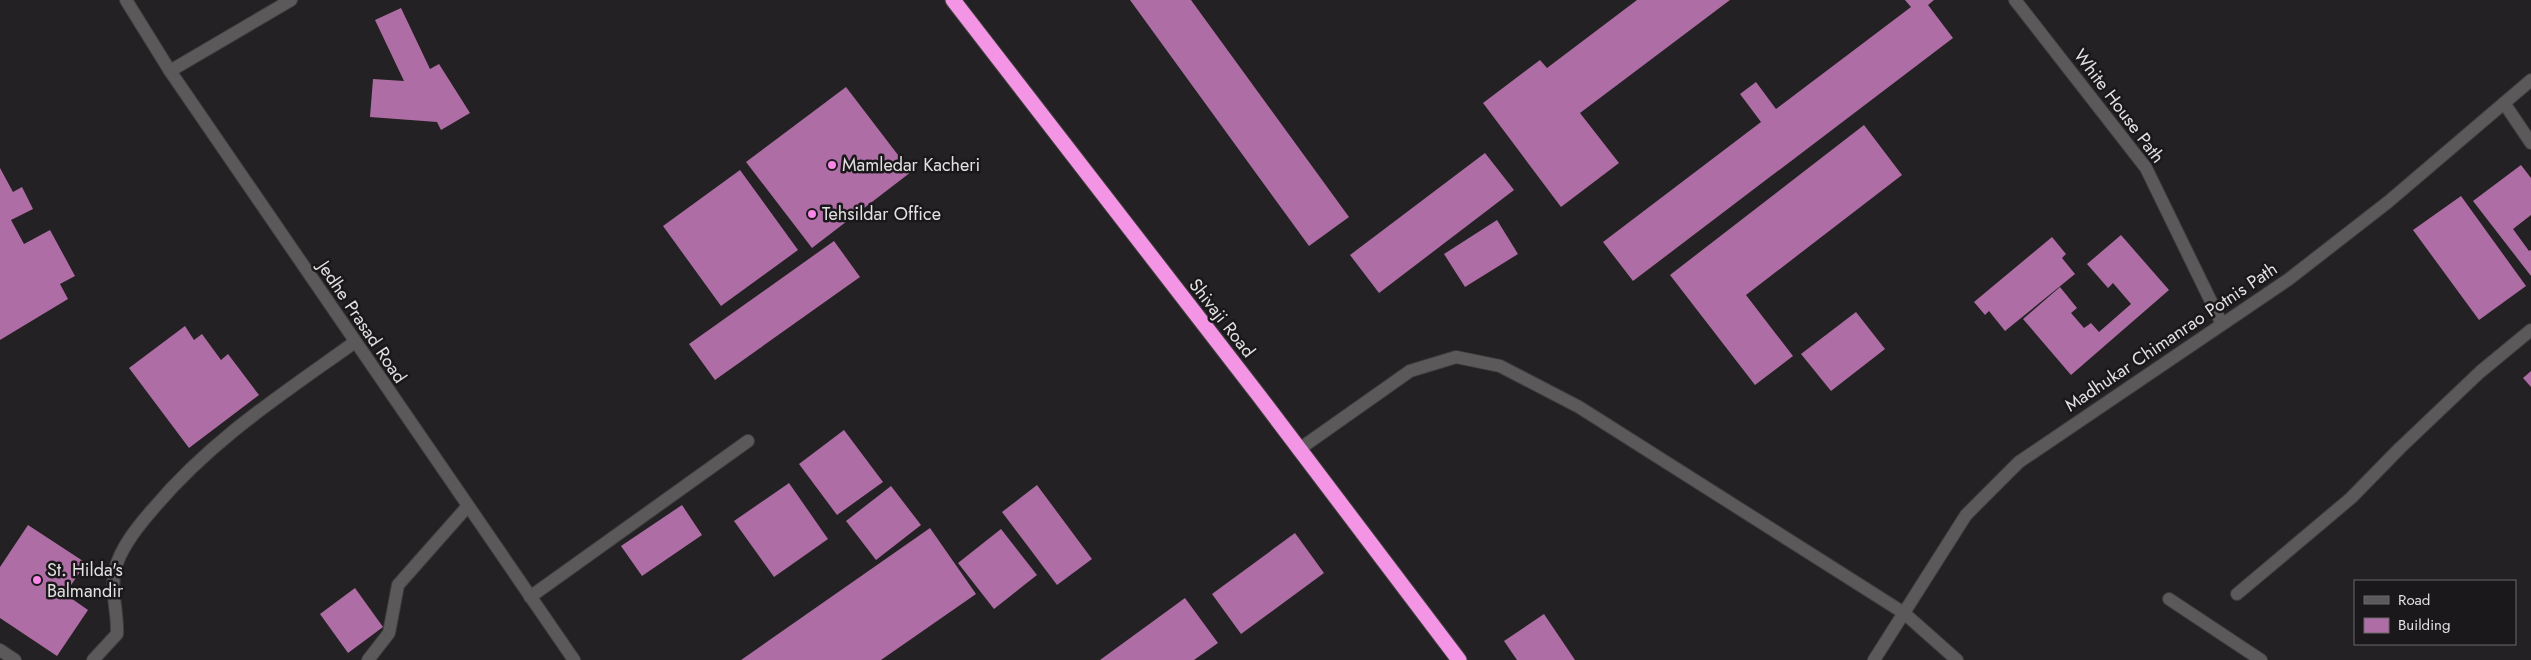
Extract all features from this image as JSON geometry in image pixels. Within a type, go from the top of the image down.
[{"type":"highway","name":"Shivaji Road","points":[[953,0],[1458,660]]},
{"type":"street","name":"Jedhe Prasad Road","points":[[126,0],[170,71],[467,507],[574,660]]},
{"type":"street","points":[[170,71],[291,0]]},
{"type":"street","name":"White House Path","points":[[2015,0],[2146,168],[2221,322]]},
{"type":"street","name":"Madhukar Chimanrao Potnis Path","points":[[1874,660],[1966,516],[2019,462],[2304,267],[2388,202],[2531,80]]},
{"type":"street","points":[[2504,103],[2531,143]]},
{"type":"street","points":[[2237,594],[2351,498],[2473,378],[2531,330]]},
{"type":"street","points":[[93,660],[117,634],[118,615],[112,585],[115,568],[136,529],[169,490],[232,430],[354,342]]},
{"type":"street","points":[[1298,450],[1410,371],[1456,357],[1500,366],[1579,407],[1904,613],[1957,660]]},
{"type":"street","points":[[530,597],[748,441]]},
{"type":"street","points":[[368,660],[389,632],[398,585],[467,507]]},
{"type":"street","points":[[2169,599],[2261,660]]},
{"type":"street","points":[[0,650],[15,660]]},
{"type":"building","points":[[1130,0],[1191,0],[1349,217],[1309,246]]},
{"type":"building","points":[[1637,0],[1730,0],[1580,113],[1619,163],[1561,207],[1483,103],[1540,60],[1547,68]]},
{"type":"building","points":[[1905,0],[1934,0],[1928,5],[1953,38],[1633,281],[1603,242],[1761,122],[1740,94],[1756,82],[1776,109],[1911,7]]},
{"type":"building","points":[[401,8],[430,69],[439,64],[470,113],[441,130],[437,122],[370,117],[373,79],[404,81],[375,20]]},
{"type":"building","points":[[846,87],[911,172],[812,248],[746,162]]},
{"type":"building","points":[[1864,125],[1902,175],[1746,295],[1793,356],[1755,385],[1670,275]]},
{"type":"building","points":[[1485,153],[1514,190],[1379,293],[1350,255]]},
{"type":"building","points":[[2521,165],[2531,178],[2531,215],[2513,229],[2529,251],[2531,250],[2531,276],[2473,201]]},
{"type":"building","points":[[0,168],[13,192],[22,187],[33,209],[11,220],[24,244],[50,230],[75,276],[60,284],[68,299],[0,340]]},
{"type":"building","points":[[740,170],[798,250],[721,306],[663,226]]},
{"type":"building","points":[[2461,196],[2526,286],[2479,320],[2413,230]]},
{"type":"building","points":[[1497,220],[1518,254],[1465,287],[1444,254]]},
{"type":"building","points":[[2121,235],[2169,290],[2071,375],[2023,319],[2060,287],[2077,308],[2071,313],[2084,328],[2091,323],[2099,332],[2131,304],[2113,283],[2108,288],[2087,264]]},
{"type":"building","points":[[2052,237],[2066,254],[2062,258],[2075,274],[2005,331],[1989,311],[1985,315],[1974,302]]},
{"type":"building","points":[[834,241],[860,277],[715,380],[689,344]]},
{"type":"building","points":[[1856,312],[1885,349],[1831,391],[1801,354]]},
{"type":"building","points":[[185,326],[194,340],[202,334],[221,360],[228,354],[259,395],[189,448],[129,368]]},
{"type":"building","points":[[2531,371],[2531,387],[2523,378]]},
{"type":"building","points":[[844,430],[883,482],[837,515],[799,464]]},
{"type":"building","points":[[789,483],[828,539],[774,577],[734,521]]},
{"type":"building","points":[[1037,485],[1092,559],[1057,585],[1002,512]]},
{"type":"building","points":[[891,486],[921,525],[876,560],[846,521]]},
{"type":"building","points":[[682,505],[702,535],[642,576],[621,546]]},
{"type":"building","name":"St. Hilda's Balmandir","points":[[28,525],[86,563],[65,594],[88,610],[57,656],[0,618],[0,567]]},
{"type":"building","points":[[930,528],[976,594],[881,660],[741,660]]},
{"type":"building","points":[[1001,529],[1037,575],[994,609],[958,563]]},
{"type":"building","points":[[1295,533],[1324,573],[1241,634],[1212,594]]},
{"type":"building","points":[[355,588],[383,627],[348,653],[320,614]]},
{"type":"building","points":[[1185,598],[1218,643],[1194,660],[1100,660]]},
{"type":"building","points":[[1544,614],[1575,660],[1517,660],[1504,641]]},
{"type":"place","name":"Mamledar Kacheri","points":[[832,165]]},
{"type":"place","name":"Tehsildar Office","points":[[812,214]]},
{"type":"place","name":"St. Hilda's Balmandir","points":[[37,580]]}]
